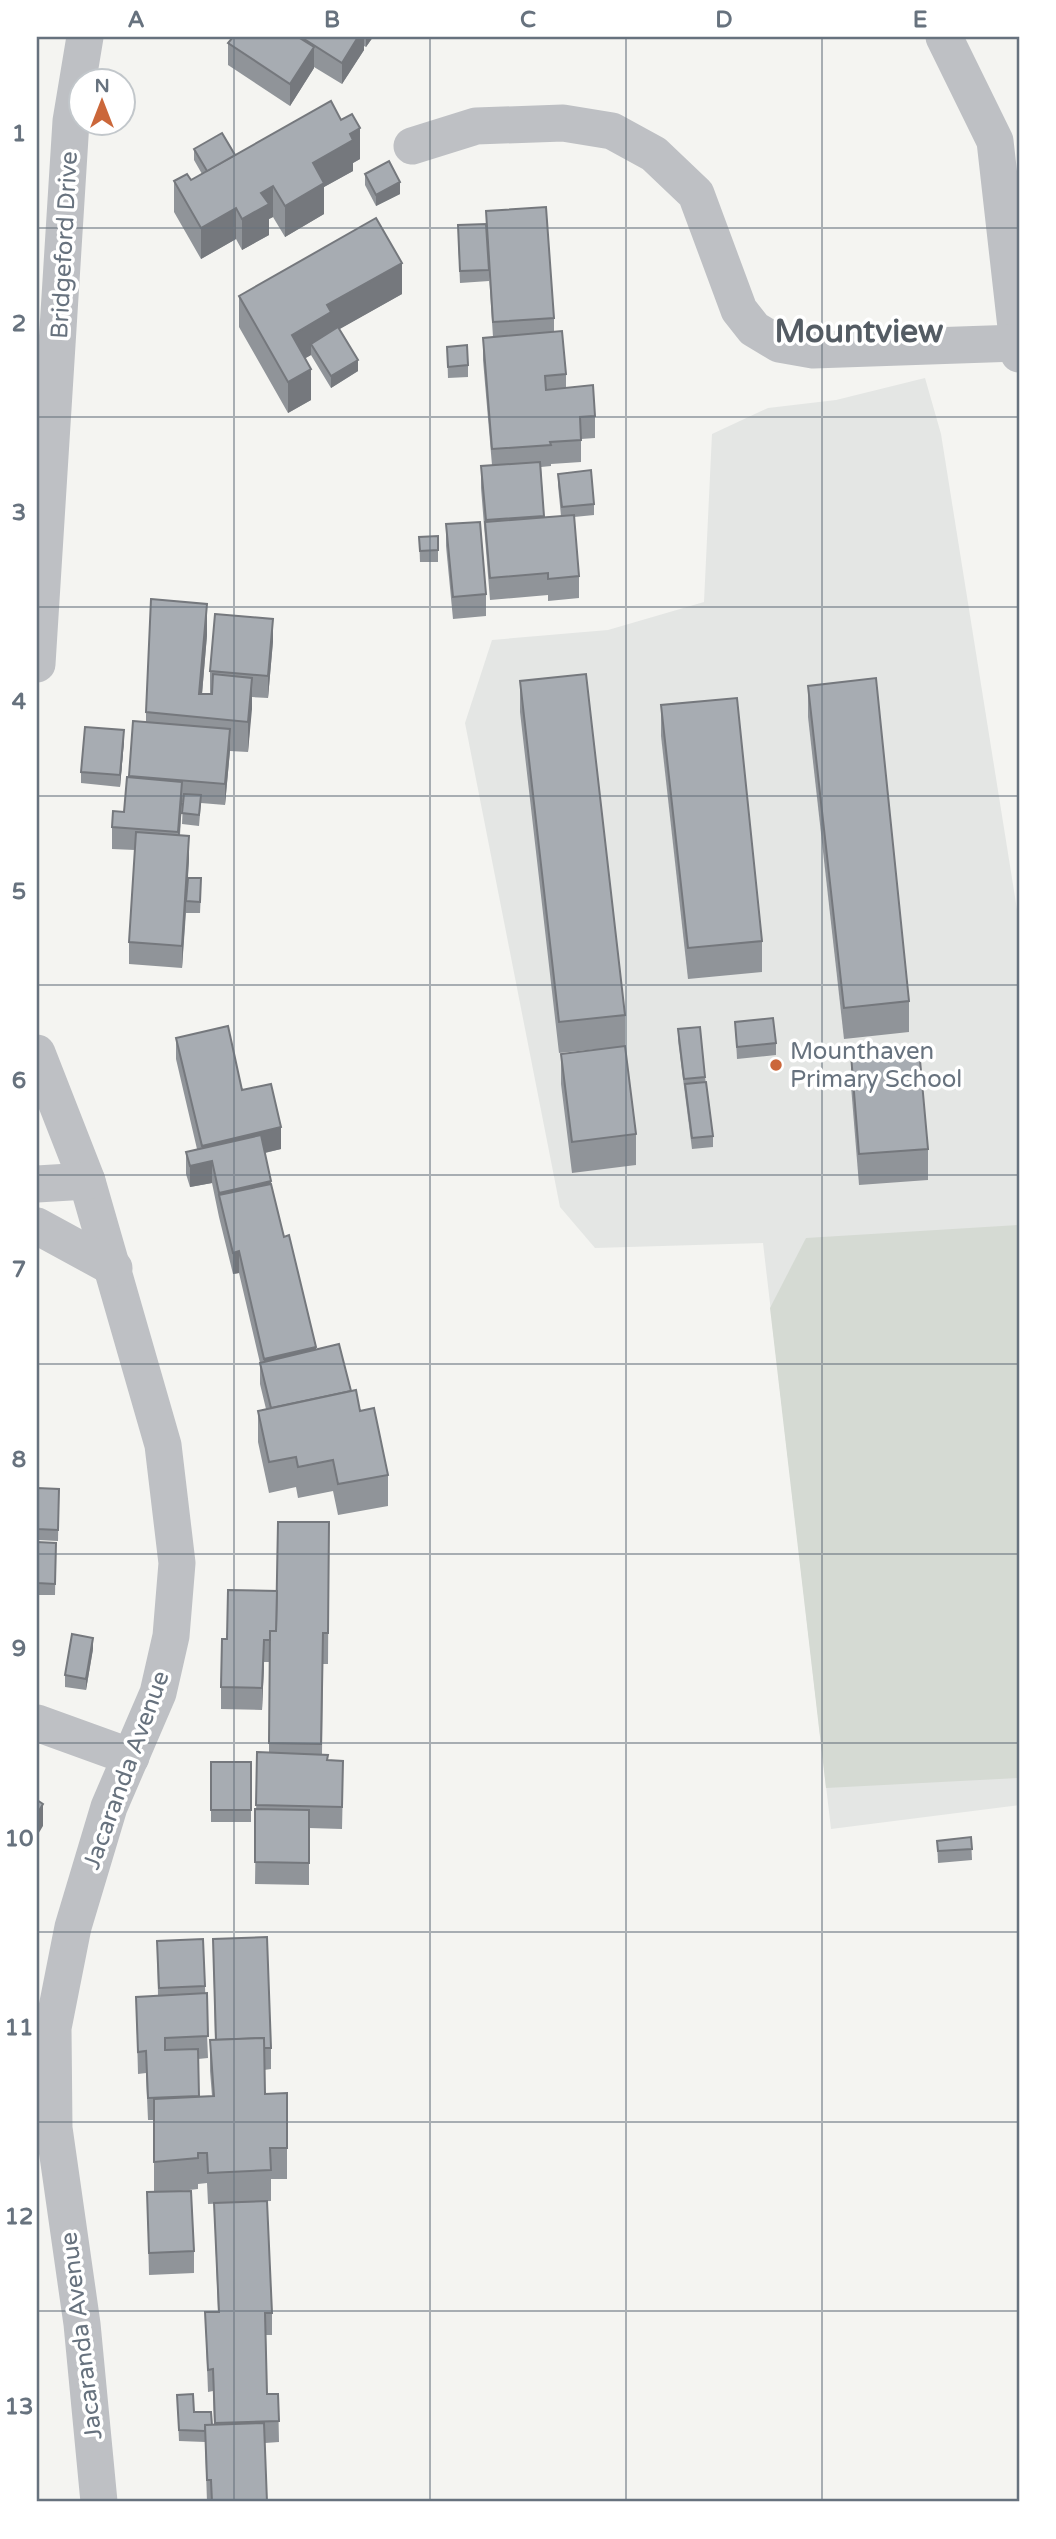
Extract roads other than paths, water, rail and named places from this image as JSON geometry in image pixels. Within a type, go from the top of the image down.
[{"type":"street","name":"Bridgeford Drive","points":[[37,665],[71,121],[85,37]]},
{"type":"street","points":[[412,146],[476,126],[563,123],[612,131],[654,154],[696,194],[739,310],[754,329],[779,344],[813,350],[1019,349],[995,141],[944,37]]},
{"type":"street","name":"Jacaranda Avenue","points":[[39,1064],[87,1181],[163,1445],[177,1563],[171,1636],[158,1693],[109,1807],[73,1927],[53,2028],[45,2128],[82,2324],[99,2502]]},
{"type":"street","points":[[37,1184],[87,1181]]},
{"type":"street","points":[[37,1226],[114,1268]]},
{"type":"street","points":[[37,1723],[131,1757]]},
{"type":"place","name":"Mounthaven Primary School","points":[[776,1065]]},
{"type":"district","name":"Mountview","points":[[859,331]]}]
